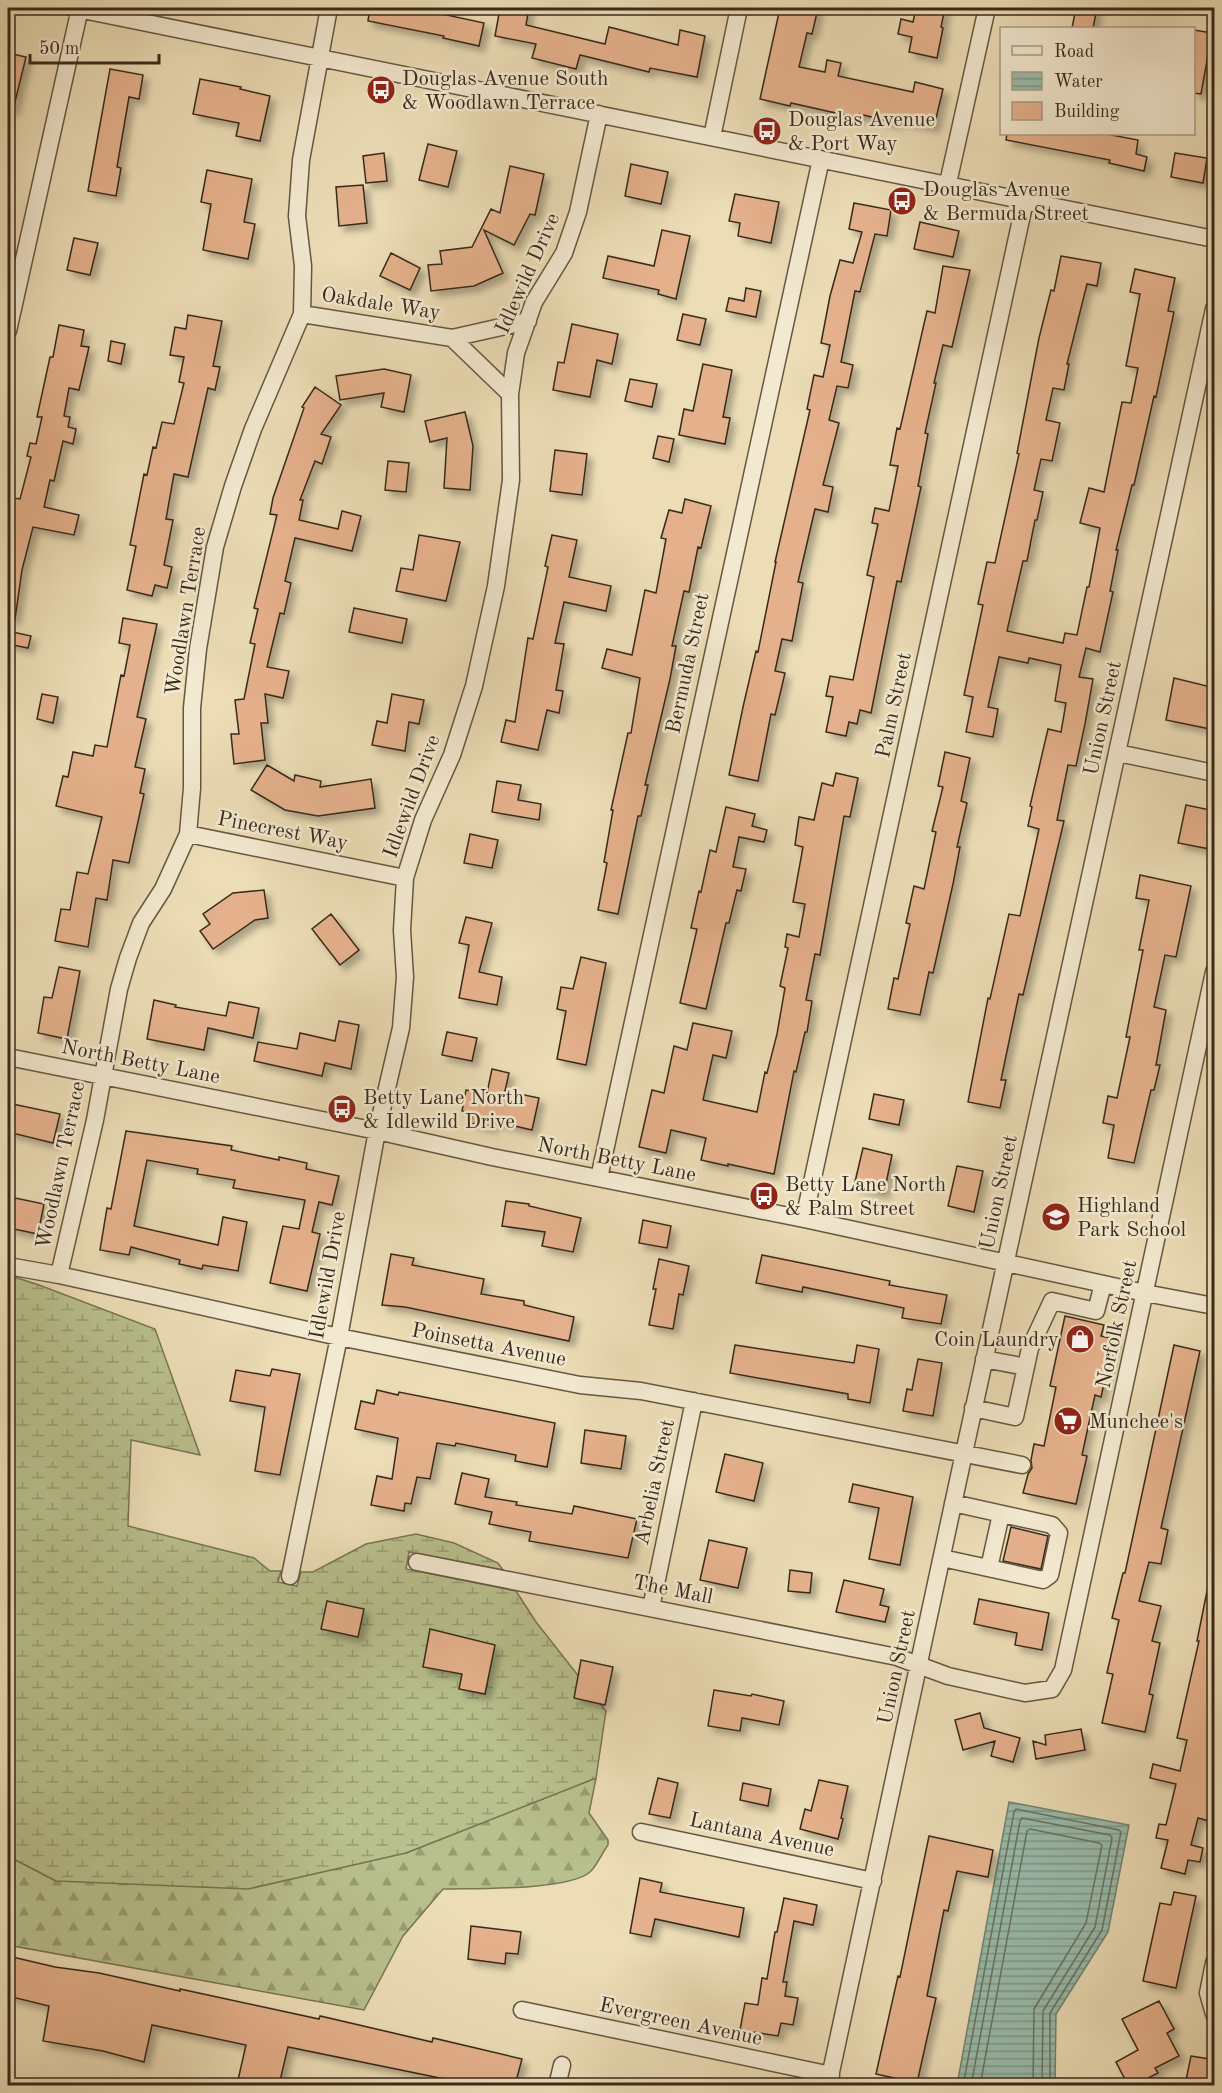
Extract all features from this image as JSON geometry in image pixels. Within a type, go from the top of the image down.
[{"type":"street","points":[[8,331],[78,8],[1215,239]]},
{"type":"street","name":"Woodlawn Terrace","points":[[59,1275],[95,1120],[119,989],[128,958],[141,923],[163,889],[188,834],[192,788],[192,708],[198,650],[215,547],[253,429],[302,314],[303,266],[297,216],[300,171],[329,8]]},
{"type":"street","points":[[712,137],[739,8]]},
{"type":"street","points":[[948,183],[987,8]]},
{"type":"street","name":"Idlewild Drive","points":[[290,1576],[339,1337],[377,1131],[401,1029],[405,977],[402,930],[405,878],[423,820],[452,755],[474,686],[496,586],[511,480],[510,393],[516,353],[534,302],[564,253],[578,212],[599,114]]},
{"type":"street","name":"Bermuda Street","points":[[599,1178],[821,159]]},
{"type":"street","name":"Palm Street","points":[[804,1219],[1025,201]]},
{"type":"street","name":"Union Street","points":[[830,2080],[984,1359],[1215,309]]},
{"type":"street","name":"Oakdale Way","points":[[302,314],[452,338],[528,321]]},
{"type":"street","name":"Oakdale Way","points":[[452,338],[510,393]]},
{"type":"street","points":[[1118,753],[1215,773]]},
{"type":"street","name":"Pinecrest Way","points":[[188,834],[405,878]]},
{"type":"street","name":"Norfolk Street","points":[[920,1666],[948,1676],[1025,1693],[1052,1689],[1063,1670],[1215,972]]},
{"type":"street","name":"North Betty Lane","points":[[8,1057],[804,1219],[1102,1284],[1215,1306]]},
{"type":"street","name":"Poinsetta Avenue","points":[[8,1266],[59,1275],[339,1337],[580,1385],[641,1391],[1022,1466]]},
{"type":"street","points":[[974,1408],[1015,1417],[1030,1348],[1052,1301],[1059,1274]]},
{"type":"street","points":[[1052,1301],[1096,1311],[1102,1284]]},
{"type":"street","points":[[984,1359],[1026,1367]]},
{"type":"street","name":"Arbelia Street","points":[[651,1608],[694,1401]]},
{"type":"street","points":[[942,1558],[1043,1580],[1050,1575],[1059,1533],[1056,1528],[953,1503]]},
{"type":"street","points":[[989,1568],[1001,1514]]},
{"type":"street","name":"The Mall","points":[[417,1562],[897,1657],[920,1666]]},
{"type":"street","name":"Lantana Avenue","points":[[641,1832],[873,1881]]},
{"type":"street","points":[[1215,1963],[1208,1993],[1215,2014]]},
{"type":"street","name":"Evergreen Avenue","points":[[522,2010],[830,2080]]},
{"type":"street","points":[[558,2085],[562,2066]]},
{"type":"green space","points":[[8,1275],[155,1329],[200,1455],[131,1440],[128,1526],[254,1558],[270,1571],[281,1571],[278,1582],[297,1586],[301,1572],[313,1572],[366,1544],[416,1534],[454,1543],[498,1563],[503,1570],[409,1552],[406,1569],[516,1591],[536,1622],[606,1711],[596,1778],[406,1853],[248,1889],[56,1881],[8,1856]]},
{"type":"green space","points":[[596,1778],[589,1813],[608,1840],[608,1845],[590,1872],[562,1883],[443,1889],[403,1936],[364,2010],[8,1945],[8,1856],[56,1881],[406,1853]]},
{"type":"water","points":[[1009,1802],[1129,1825],[1108,1932],[1056,2014],[1055,2085],[957,2085]]},
{"type":"building","points":[[370,8],[443,8],[442,14],[484,23],[479,46],[443,38],[444,36],[368,21]]},
{"type":"building","points":[[500,8],[529,8],[526,25],[605,44],[609,27],[678,45],[680,30],[705,36],[697,77],[650,68],[649,72],[580,55],[576,69],[532,58],[536,44],[495,36]]},
{"type":"building","points":[[780,8],[818,8],[812,34],[807,33],[799,67],[825,72],[827,60],[841,63],[838,76],[913,92],[915,82],[943,89],[934,127],[897,119],[896,123],[859,114],[858,118],[791,103],[790,106],[760,99]]},
{"type":"building","points":[[916,8],[945,8],[937,58],[909,52],[912,37],[898,34],[901,19],[913,22]]},
{"type":"building","points":[[1076,8],[1097,8],[1093,27],[1072,27]]},
{"type":"building","points":[[1195,30],[1212,33],[1201,94],[1195,93]]},
{"type":"building","points":[[8,53],[26,57],[13,110],[8,110]]},
{"type":"building","points":[[110,69],[143,75],[139,99],[129,97],[117,167],[121,168],[116,196],[88,191]]},
{"type":"building","points":[[200,79],[241,87],[240,89],[270,96],[260,141],[236,136],[239,123],[193,114]]},
{"type":"building","points":[[1007,135],[1111,135],[1138,140],[1136,154],[1147,157],[1144,171],[1109,163],[1110,160],[1006,140]]},
{"type":"building","points":[[428,144],[457,151],[448,187],[419,180]]},
{"type":"building","points":[[384,153],[387,181],[366,183],[363,156]]},
{"type":"building","points":[[1175,153],[1207,158],[1203,183],[1171,177]]},
{"type":"building","points":[[631,164],[668,172],[661,204],[625,196]]},
{"type":"building","points":[[510,166],[544,174],[535,215],[530,214],[514,245],[484,230],[503,273],[474,286],[431,291],[428,265],[442,264],[440,251],[472,247],[491,209],[500,213]]},
{"type":"building","points":[[207,170],[252,179],[244,222],[255,224],[248,259],[203,250],[211,204],[201,202]]},
{"type":"building","points":[[363,185],[367,223],[339,226],[336,187]]},
{"type":"building","points":[[735,194],[779,202],[771,243],[738,236],[740,223],[729,221]]},
{"type":"building","points":[[854,203],[891,210],[887,236],[875,234],[860,292],[855,291],[841,362],[853,365],[848,388],[837,386],[829,420],[839,423],[823,485],[833,487],[828,512],[815,509],[798,582],[803,583],[792,641],[782,639],[775,671],[785,673],[775,715],[771,714],[758,781],[729,775],[810,410],[807,409],[814,375],[823,377],[830,345],[821,343],[830,296],[840,260],[853,263],[862,232],[849,229]]},
{"type":"building","points":[[920,222],[959,231],[953,257],[914,249]]},
{"type":"building","points":[[662,230],[690,236],[676,299],[658,294],[659,290],[603,278],[608,256],[654,266]]},
{"type":"building","points":[[74,238],[98,243],[90,275],[67,270]]},
{"type":"building","points":[[391,253],[420,268],[410,290],[380,276]]},
{"type":"building","points":[[1061,256],[1101,263],[1097,286],[1087,284],[1067,364],[1069,364],[1064,390],[1053,388],[1046,420],[1060,423],[1052,461],[1041,459],[1034,490],[1043,492],[1027,561],[1023,561],[1007,631],[1063,643],[1065,633],[1077,635],[1100,528],[1080,523],[1089,488],[1104,492],[1122,402],[1131,403],[1138,368],[1126,366],[1140,294],[1130,292],[1135,269],[1175,278],[1168,311],[1174,312],[1156,397],[1154,396],[1134,485],[1132,485],[1116,550],[1118,550],[1110,591],[1113,592],[1100,652],[1086,648],[1079,677],[1093,679],[1085,724],[1076,766],[1068,765],[1057,820],[1064,821],[1023,995],[1019,994],[1001,1080],[1006,1080],[1000,1108],[968,1102],[988,998],[990,999],[1009,914],[1020,916],[1039,829],[1028,826],[1032,807],[1030,806],[1048,729],[1061,732],[1066,703],[1055,701],[1061,665],[1029,658],[1028,663],[999,657],[988,707],[998,709],[993,737],[966,732],[973,697],[964,695],[983,605],[978,604],[987,562],[995,563],[1019,454],[1017,453],[1039,338],[1051,290],[1054,291]]},
{"type":"building","points":[[943,266],[970,270],[952,347],[943,345],[934,383],[936,383],[925,433],[928,434],[918,486],[921,487],[901,582],[897,581],[871,713],[860,710],[857,724],[849,722],[846,736],[826,732],[833,697],[826,696],[830,676],[853,680],[874,577],[867,575],[878,524],[872,523],[875,508],[889,511],[898,466],[890,465],[897,428],[900,429],[927,311],[935,313]]},
{"type":"building","points":[[746,288],[761,291],[756,317],[726,311],[729,298],[744,301]]},
{"type":"building","points":[[683,314],[706,319],[700,345],[677,340]]},
{"type":"building","points":[[188,315],[222,321],[213,366],[220,367],[215,390],[208,388],[188,477],[174,474],[166,519],[173,520],[164,565],[172,567],[167,588],[155,585],[152,596],[127,590],[136,546],[130,545],[144,474],[147,475],[153,447],[156,448],[162,422],[174,424],[184,383],[179,382],[184,357],[170,355],[175,327],[186,329]]},
{"type":"building","points":[[572,324],[618,334],[612,364],[597,360],[590,397],[553,390],[558,362],[564,363]]},
{"type":"building","points":[[59,325],[84,330],[81,346],[89,347],[79,390],[69,388],[64,416],[70,417],[68,427],[76,429],[73,444],[63,441],[54,481],[50,480],[44,507],[79,515],[74,535],[33,527],[22,570],[15,619],[8,618],[8,531],[14,498],[20,499],[31,457],[27,456],[30,443],[36,444],[42,417],[37,417]]},
{"type":"building","points":[[111,341],[125,344],[121,364],[108,361]]},
{"type":"building","points":[[703,364],[732,370],[723,417],[730,418],[725,444],[679,435],[684,409],[693,411]]},
{"type":"building","points":[[384,369],[411,375],[404,412],[381,407],[384,393],[340,400],[336,376]]},
{"type":"building","points":[[630,379],[657,384],[652,407],[625,401]]},
{"type":"building","points":[[315,387],[341,405],[321,434],[331,437],[322,464],[315,461],[300,500],[303,500],[299,520],[338,529],[342,511],[361,516],[352,551],[295,538],[285,581],[291,583],[284,614],[280,613],[267,667],[289,671],[283,698],[265,694],[268,723],[261,723],[265,760],[234,764],[231,734],[239,734],[235,700],[244,699],[255,644],[250,643],[258,609],[254,608],[277,515],[270,514],[273,498],[304,408],[302,407]]},
{"type":"building","points":[[465,412],[473,446],[470,490],[444,488],[447,438],[430,442],[425,421]]},
{"type":"building","points":[[658,436],[674,439],[669,462],[653,458]]},
{"type":"building","points":[[555,450],[587,454],[582,495],[550,491]]},
{"type":"building","points":[[388,461],[409,463],[406,492],[385,490]]},
{"type":"building","points":[[685,499],[711,506],[701,548],[698,547],[689,592],[684,591],[672,646],[676,646],[670,679],[618,914],[598,910],[607,863],[604,862],[613,810],[611,810],[628,733],[631,733],[640,678],[602,668],[607,649],[632,655],[645,590],[656,593],[666,539],[661,538],[669,510],[682,513]]},
{"type":"building","points":[[419,535],[460,542],[446,601],[396,591],[401,568],[413,570]]},
{"type":"building","points":[[552,535],[577,540],[569,577],[611,586],[606,611],[564,602],[555,643],[564,644],[556,690],[563,691],[559,713],[547,710],[538,750],[501,742],[506,720],[515,722],[528,638],[533,639],[548,567],[545,566]]},
{"type":"building","points":[[354,608],[407,619],[402,643],[349,632]]},
{"type":"building","points":[[123,618],[157,624],[137,717],[146,719],[135,767],[145,769],[140,793],[144,794],[129,863],[113,860],[107,900],[96,898],[88,947],[55,941],[61,909],[70,910],[77,872],[88,874],[102,817],[56,806],[63,776],[68,777],[73,752],[93,756],[95,745],[107,747],[121,675],[124,676],[130,645],[119,643]]},
{"type":"building","points":[[8,631],[31,636],[28,648],[8,644]]},
{"type":"building","points":[[1174,678],[1215,688],[1215,730],[1166,720]]},
{"type":"building","points":[[42,694],[58,697],[53,723],[37,719]]},
{"type":"building","points":[[392,694],[424,700],[419,724],[409,722],[405,751],[372,745],[377,721],[387,723]]},
{"type":"building","points":[[945,752],[970,758],[961,801],[967,803],[957,847],[960,847],[953,884],[933,973],[929,972],[920,1015],[888,1009],[894,978],[898,979],[910,924],[906,923],[914,886],[924,889],[936,832],[932,831],[943,787],[938,786]]},
{"type":"building","points":[[267,765],[294,781],[295,775],[321,781],[320,787],[371,779],[375,808],[318,816],[285,810],[251,790]]},
{"type":"building","points":[[836,773],[858,778],[850,817],[844,816],[820,955],[815,954],[806,1000],[812,1001],[807,1032],[805,1032],[796,1072],[794,1071],[774,1174],[701,1160],[706,1138],[671,1130],[666,1153],[639,1147],[652,1090],[664,1093],[674,1046],[687,1050],[693,1023],[732,1031],[726,1058],[713,1055],[703,1100],[757,1112],[765,1072],[767,1073],[777,1034],[785,988],[780,986],[788,948],[785,947],[787,934],[799,937],[805,904],[793,902],[803,847],[795,845],[799,817],[814,820],[822,783],[833,786]]},
{"type":"building","points":[[497,781],[521,785],[518,800],[541,804],[539,820],[492,812]]},
{"type":"building","points":[[1186,805],[1215,811],[1215,850],[1178,843]]},
{"type":"building","points":[[726,807],[755,814],[752,826],[767,830],[764,842],[739,837],[733,867],[746,869],[741,891],[737,890],[729,923],[726,923],[706,1009],[680,1003],[697,929],[691,928],[699,891],[701,892],[710,850],[716,852]]},
{"type":"building","points":[[470,834],[498,840],[492,868],[464,863]]},
{"type":"building","points":[[1140,875],[1191,886],[1176,957],[1165,955],[1154,1007],[1166,1010],[1156,1065],[1160,1065],[1154,1090],[1151,1090],[1134,1163],[1108,1158],[1114,1125],[1103,1123],[1108,1096],[1117,1098],[1130,1037],[1126,1037],[1143,950],[1139,950],[1149,900],[1136,898]]},
{"type":"building","points":[[264,890],[268,918],[255,920],[213,949],[200,931],[210,924],[203,914],[233,893]]},
{"type":"building","points":[[331,914],[359,950],[340,965],[312,929]]},
{"type":"building","points":[[466,917],[492,923],[479,972],[502,977],[497,1005],[459,998],[469,945],[459,943]]},
{"type":"building","points":[[581,957],[606,963],[586,1065],[557,1059],[566,1011],[557,1009],[561,987],[573,989]]},
{"type":"building","points":[[59,967],[80,971],[67,1039],[38,1033],[44,997],[52,998]]},
{"type":"building","points":[[154,1000],[176,1005],[175,1007],[226,1016],[229,1002],[259,1008],[253,1038],[208,1028],[204,1050],[147,1039]]},
{"type":"building","points":[[339,1021],[359,1025],[351,1069],[325,1063],[322,1076],[254,1061],[258,1042],[297,1049],[300,1033],[335,1041]]},
{"type":"building","points":[[447,1032],[477,1038],[472,1061],[442,1055]]},
{"type":"building","points":[[492,1069],[509,1073],[505,1091],[539,1098],[532,1130],[493,1121],[492,1127],[471,1123],[473,1113],[462,1111],[466,1090],[487,1093]]},
{"type":"building","points":[[874,1094],[904,1100],[899,1125],[869,1119]]},
{"type":"building","points":[[8,1103],[60,1114],[53,1143],[8,1132]]},
{"type":"building","points":[[126,1131],[232,1146],[231,1150],[307,1163],[306,1169],[339,1176],[332,1205],[319,1202],[312,1232],[320,1234],[307,1291],[270,1283],[283,1226],[299,1229],[305,1200],[233,1188],[235,1180],[197,1174],[198,1169],[147,1160],[134,1226],[218,1245],[223,1217],[247,1222],[238,1271],[203,1265],[202,1269],[179,1264],[180,1260],[131,1247],[129,1255],[100,1250],[107,1208],[111,1209]]},
{"type":"building","points":[[863,1148],[892,1155],[884,1193],[854,1186]]},
{"type":"building","points":[[957,1166],[983,1171],[974,1212],[948,1206]]},
{"type":"building","points":[[15,1198],[44,1204],[38,1234],[9,1228]]},
{"type":"building","points":[[506,1201],[529,1204],[529,1206],[581,1218],[573,1252],[542,1246],[545,1232],[502,1226]]},
{"type":"building","points":[[643,1220],[671,1226],[667,1248],[639,1243]]},
{"type":"building","points":[[391,1254],[414,1258],[412,1265],[484,1279],[481,1294],[524,1301],[524,1305],[574,1317],[569,1341],[405,1307],[382,1305]]},
{"type":"building","points":[[762,1255],[890,1281],[889,1285],[947,1295],[941,1324],[902,1318],[904,1308],[803,1287],[802,1292],[756,1283]]},
{"type":"building","points":[[659,1259],[689,1266],[683,1295],[679,1294],[673,1329],[649,1325]]},
{"type":"building","points":[[1065,1316],[1104,1325],[1101,1336],[1114,1339],[1101,1397],[1095,1395],[1082,1455],[1087,1456],[1076,1504],[1023,1493],[1032,1468],[1034,1444],[1044,1446],[1056,1387],[1050,1386]]},
{"type":"building","points":[[735,1345],[854,1363],[857,1345],[879,1349],[870,1403],[848,1399],[848,1394],[730,1373]]},
{"type":"building","points":[[1174,1345],[1200,1351],[1161,1528],[1168,1530],[1161,1564],[1149,1562],[1139,1601],[1161,1606],[1152,1641],[1160,1643],[1149,1694],[1153,1695],[1145,1732],[1102,1723],[1113,1674],[1107,1673],[1119,1620],[1112,1618],[1123,1573],[1125,1573]]},
{"type":"building","points":[[918,1359],[942,1363],[933,1416],[903,1411],[907,1389],[912,1390]]},
{"type":"building","points":[[272,1369],[300,1374],[280,1475],[255,1471],[265,1407],[230,1401],[236,1370],[270,1376]]},
{"type":"building","points":[[377,1390],[398,1395],[399,1392],[555,1423],[547,1467],[515,1461],[516,1455],[456,1443],[455,1446],[437,1443],[430,1479],[417,1477],[411,1504],[405,1503],[404,1511],[371,1505],[377,1476],[392,1479],[398,1438],[355,1429],[361,1401],[374,1404]]},
{"type":"building","points":[[585,1430],[626,1436],[621,1469],[581,1463]]},
{"type":"building","points":[[725,1454],[763,1463],[754,1501],[716,1492]]},
{"type":"building","points":[[462,1473],[489,1479],[485,1497],[517,1502],[516,1505],[572,1514],[574,1506],[637,1519],[628,1558],[529,1541],[531,1532],[489,1524],[492,1512],[455,1504]]},
{"type":"building","points":[[853,1484],[913,1497],[900,1565],[869,1559],[879,1508],[849,1502]]},
{"type":"building","points":[[1011,1527],[1048,1536],[1041,1569],[1003,1561]]},
{"type":"building","points":[[709,1540],[747,1548],[738,1588],[700,1580]]},
{"type":"building","points":[[790,1570],[812,1573],[810,1593],[788,1591]]},
{"type":"building","points":[[844,1580],[884,1589],[880,1605],[889,1607],[885,1622],[836,1612]]},
{"type":"building","points":[[1208,1586],[1215,1586],[1215,1801],[1209,1821],[1198,1818],[1191,1845],[1203,1848],[1200,1862],[1188,1860],[1185,1874],[1161,1868],[1168,1840],[1156,1838],[1159,1824],[1166,1825],[1176,1784],[1150,1778],[1153,1764],[1180,1771],[1187,1740],[1177,1738],[1199,1641],[1197,1641]]},
{"type":"building","points":[[979,1599],[1049,1613],[1042,1650],[1015,1645],[1017,1633],[974,1624]]},
{"type":"building","points":[[327,1601],[364,1609],[358,1637],[321,1629]]},
{"type":"building","points":[[430,1629],[495,1645],[485,1694],[459,1689],[462,1674],[423,1667]]},
{"type":"building","points":[[581,1660],[613,1667],[605,1705],[574,1698]]},
{"type":"building","points":[[714,1690],[751,1696],[752,1694],[784,1701],[779,1725],[742,1718],[740,1731],[708,1726]]},
{"type":"building","points":[[980,1713],[984,1728],[1020,1738],[1013,1762],[991,1756],[995,1741],[963,1750],[955,1720]]},
{"type":"building","points":[[1081,1729],[1085,1750],[1036,1759],[1033,1741],[1046,1745],[1045,1735]]},
{"type":"building","points":[[658,1778],[678,1783],[670,1818],[649,1814]]},
{"type":"building","points":[[819,1780],[848,1786],[838,1839],[800,1829],[805,1809],[811,1811]]},
{"type":"building","points":[[743,1783],[771,1789],[768,1806],[740,1800]]},
{"type":"building","points":[[929,1836],[993,1850],[988,1877],[957,1871],[948,1911],[944,1910],[927,1996],[936,1998],[917,2083],[876,2074],[898,1976],[900,1977]]},
{"type":"building","points":[[640,1878],[662,1883],[660,1892],[744,1908],[739,1937],[655,1919],[651,1937],[630,1933]]},
{"type":"building","points":[[1174,1892],[1196,1896],[1176,1988],[1143,1981],[1160,1903],[1171,1905]]},
{"type":"building","points":[[784,1898],[817,1905],[813,1925],[794,1921],[783,1982],[787,1982],[785,1996],[798,1998],[793,2025],[781,2023],[778,2036],[740,2030],[745,2003],[758,2005],[762,1978],[767,1979],[775,1932],[777,1932]]},
{"type":"building","points":[[471,1926],[521,1932],[518,1954],[506,1953],[505,1964],[468,1959]]},
{"type":"building","points":[[8,1956],[180,1991],[180,1989],[319,2019],[320,2016],[432,2042],[433,2038],[522,2059],[515,2085],[474,2085],[288,2047],[279,2085],[262,2085],[238,2080],[246,2045],[152,2025],[144,2062],[103,2051],[43,2041],[49,2006],[8,1996]]},
{"type":"building","points":[[1159,2001],[1174,2029],[1167,2033],[1179,2056],[1155,2068],[1158,2073],[1148,2078],[1151,2085],[1128,2085],[1116,2062],[1138,2050],[1122,2019]]},
{"type":"building","points":[[1191,2056],[1215,2060],[1215,2085],[1185,2085]]},
{"type":"place","name":"Douglas Avenue South & Woodlawn Terrace","points":[[381,90]]},
{"type":"place","name":"Douglas Avenue & Port Way","points":[[767,131]]},
{"type":"place","name":"Douglas Avenue & Bermuda Street","points":[[902,201]]},
{"type":"place","name":"Betty Lane North & Idlewild Drive","points":[[342,1109]]},
{"type":"place","name":"Betty Lane North & Palm Street","points":[[764,1196]]},
{"type":"place","name":"Highland Park School","points":[[1056,1217]]},
{"type":"place","name":"Coin Laundry","points":[[1080,1339]]},
{"type":"place","name":"Munchee's","points":[[1068,1421]]}]
